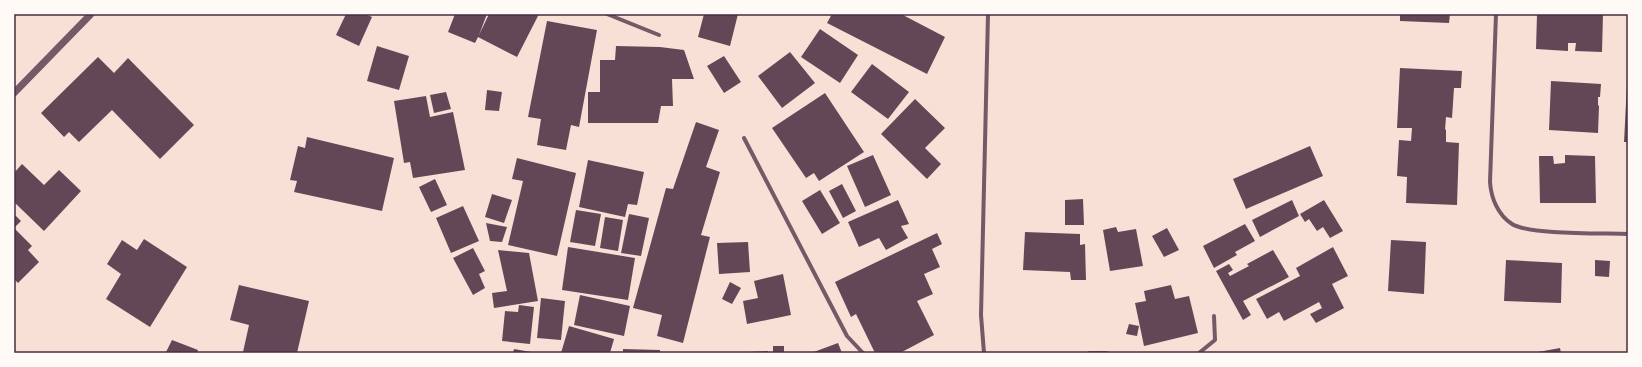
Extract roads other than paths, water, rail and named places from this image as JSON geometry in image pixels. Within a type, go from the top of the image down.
[{"type":"street","points":[[14,94],[92,14]]},
{"type":"street","points":[[607,14],[659,35]]},
{"type":"street","points":[[984,353],[981,315],[988,14]]},
{"type":"street","points":[[1496,14],[1490,182],[1493,200],[1501,213],[1512,224],[1534,230],[1628,234]]},
{"type":"street","points":[[744,138],[847,336],[863,353]]},
{"type":"street","points":[[1199,353],[1215,340],[1214,316]]},
{"type":"street","points":[[1089,353],[1106,353]]}]
